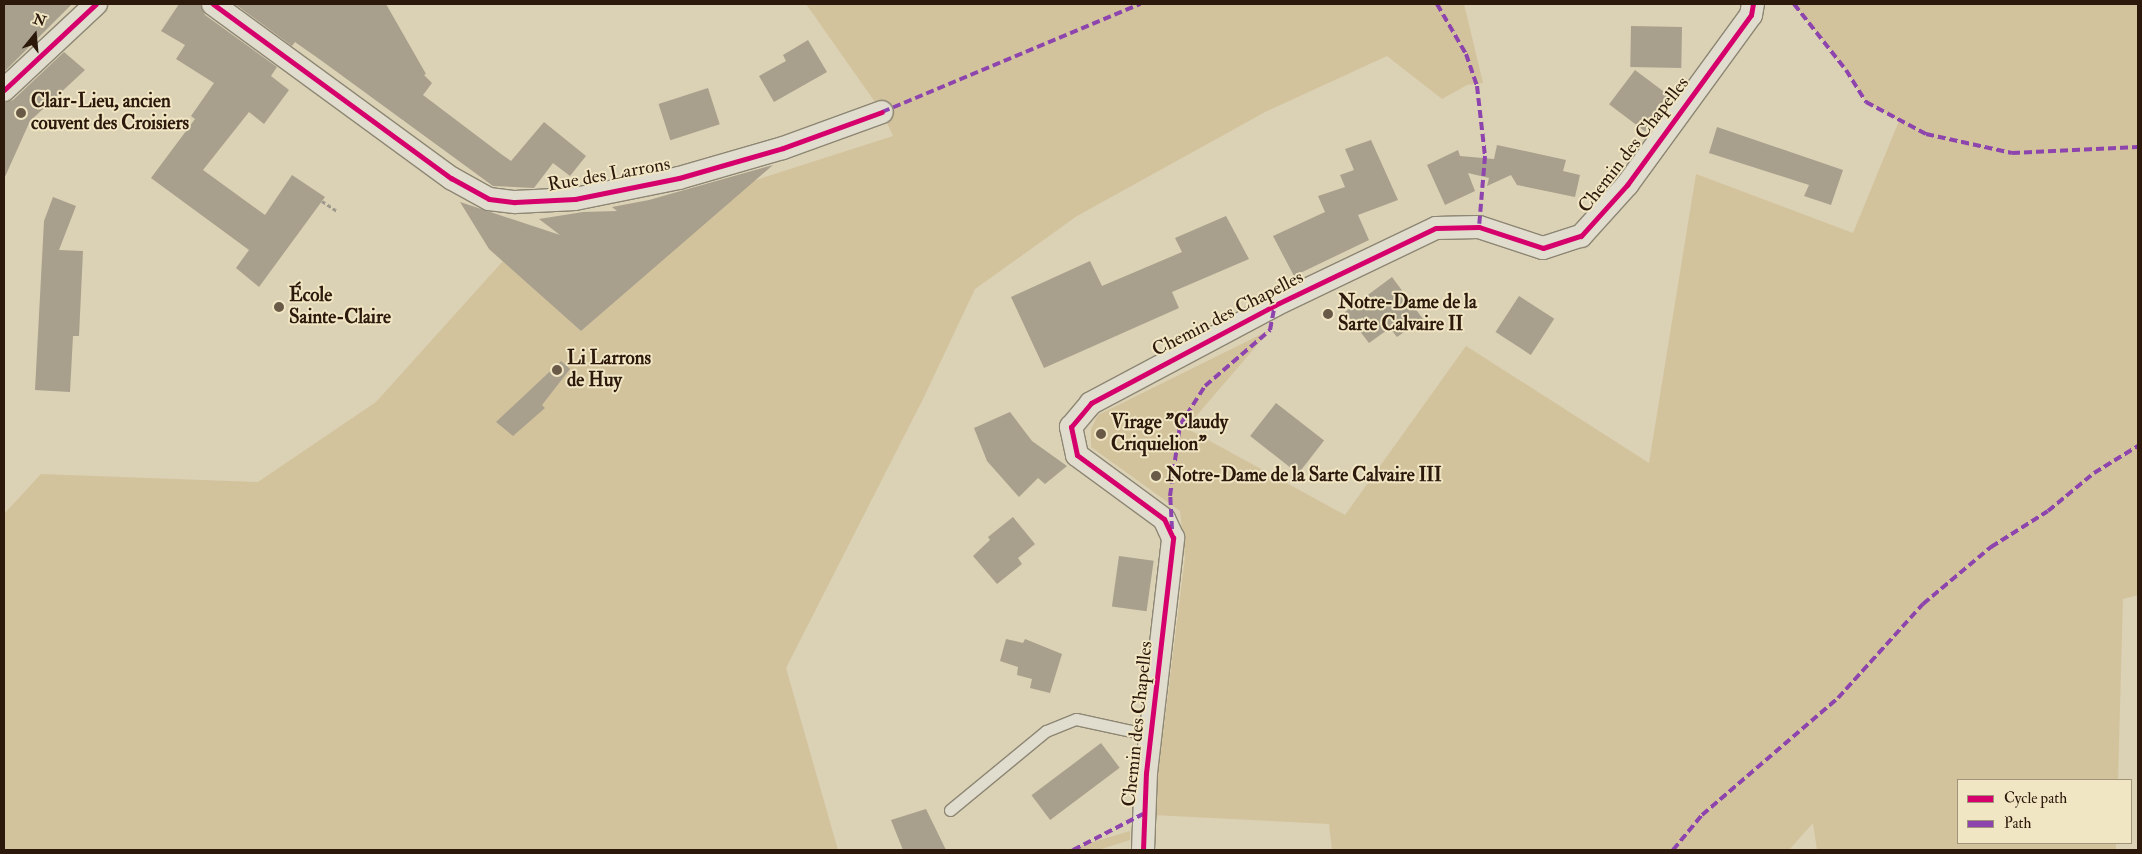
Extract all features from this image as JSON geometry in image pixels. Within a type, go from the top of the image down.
[{"type":"street","points":[[4,90],[96,4]]},
{"type":"street","name":"Rue des Larrons","points":[[214,4],[451,178],[489,199],[515,202],[575,199],[680,178],[783,148],[882,112]]},
{"type":"street","name":"Chemin des Chapelles","points":[[1143,850],[1150,735],[1173,538],[1164,519],[1077,455],[1071,427],[1091,403],[1275,305],[1436,228],[1479,227],[1543,248],[1581,236],[1627,185],[1750,15],[1753,4]]},
{"type":"lane","points":[[950,810],[1046,731],[1076,719],[1150,735]]},
{"type":"path","points":[[322,201],[337,211]]},
{"type":"shaded area","points":[[806,4],[1464,4],[1483,83],[1467,85],[1442,99],[1387,56],[1267,111],[1077,216],[975,289],[923,399],[786,668],[838,850],[4,850],[4,514],[41,474],[258,482],[376,402],[503,261],[581,331],[753,181],[893,136],[882,112]]},
{"type":"shaded area","points":[[1794,4],[2138,4],[2138,595],[2123,599],[2118,779],[1957,779],[1957,844],[2116,844],[2116,850],[1817,850],[1813,823],[1789,850],[1332,850],[1329,824],[1153,815],[1185,557],[1180,511],[1091,447],[1091,429],[1098,415],[1270,330],[1186,428],[1345,515],[1466,346],[1649,463],[1696,174],[1853,233],[1899,121],[1866,102],[1846,70]]},
{"type":"shaded area","points":[[1130,831],[1130,840],[1098,850],[1066,850]]},
{"type":"building","points":[[4,4],[72,4],[4,72]]},
{"type":"building","points":[[179,4],[200,4],[205,15],[277,67],[271,76],[289,90],[264,124],[249,112],[203,170],[265,215],[292,175],[325,197],[259,287],[236,268],[249,250],[151,178],[195,119],[191,116],[214,83],[176,59],[185,45],[161,31]]},
{"type":"building","points":[[235,4],[386,4],[426,74],[424,75],[432,83],[423,95],[511,161],[544,122],[586,156],[570,176],[553,163],[534,188],[493,186],[322,61],[295,42],[292,46]]},
{"type":"building","points":[[1631,26],[1682,27],[1681,68],[1630,67]]},
{"type":"building","points":[[808,40],[827,72],[774,102],[759,76],[786,61],[783,55]]},
{"type":"building","name":"Clair-Lieu, ancien couvent des Croisiers","points":[[64,52],[85,70],[30,121],[4,179],[4,103],[13,100]]},
{"type":"building","points":[[1635,70],[1671,97],[1645,131],[1609,104]]},
{"type":"building","points":[[708,88],[720,124],[670,140],[659,104]]},
{"type":"building","points":[[1717,127],[1843,170],[1831,205],[1804,196],[1809,185],[1709,153]]},
{"type":"building","points":[[1371,140],[1398,200],[1358,215],[1369,240],[1294,276],[1273,236],[1325,212],[1318,196],[1345,187],[1340,175],[1354,170],[1345,149]]},
{"type":"building","points":[[1497,145],[1566,160],[1563,171],[1580,175],[1575,197],[1517,185],[1511,175],[1487,186],[1489,178],[1468,173],[1475,191],[1445,205],[1427,165],[1458,150],[1460,156],[1494,159]]},
{"type":"building","points":[[773,165],[581,331],[489,249],[460,202],[560,235],[539,219],[583,212],[617,211],[612,207],[649,200]]},
{"type":"building","points":[[53,197],[76,206],[59,250],[83,251],[79,336],[73,336],[70,392],[35,390],[44,221]]},
{"type":"building","points":[[1226,216],[1249,259],[1172,292],[1179,308],[1044,368],[1011,297],[1090,261],[1102,286],[1182,252],[1175,238]]},
{"type":"building","points":[[1392,277],[1423,319],[1397,337],[1390,328],[1369,343],[1345,312]]},
{"type":"building","points":[[1519,296],[1554,319],[1531,355],[1496,332]]},
{"type":"building","name":"Li Larrons de Huy","points":[[561,361],[570,369],[542,405],[545,408],[513,436],[496,422]]},
{"type":"building","points":[[1276,403],[1324,441],[1298,474],[1250,436]]},
{"type":"building","points":[[1010,412],[1032,441],[1067,466],[1045,484],[1038,478],[1019,497],[987,461],[974,428]]},
{"type":"building","points":[[1013,517],[1035,544],[1018,558],[1022,564],[997,584],[973,556],[990,540],[988,537]]},
{"type":"building","points":[[1119,556],[1154,561],[1147,611],[1112,607]]},
{"type":"building","points":[[1006,639],[1023,643],[1025,639],[1062,654],[1050,693],[1030,688],[1032,679],[1017,675],[1018,667],[1000,661]]},
{"type":"building","points":[[1101,743],[1120,768],[1050,820],[1032,795]]},
{"type":"building","points":[[926,809],[946,850],[903,850],[891,820]]},
{"type":"marked path","points":[[882,112],[1140,4]]},
{"type":"marked path","points":[[1437,4],[1466,54],[1477,86],[1485,156],[1479,227]]},
{"type":"marked path","points":[[1794,4],[1846,70],[1866,102],[1926,134],[2012,153],[2138,147]]},
{"type":"marked path","points":[[1172,529],[1170,496],[1180,425],[1205,386],[1270,330],[1275,305]]},
{"type":"marked path","points":[[1673,850],[1702,815],[1838,698],[1923,604],[1991,547],[2048,511],[2094,473],[2138,446]]},
{"type":"marked path","points":[[1073,850],[1143,814]]},
{"type":"cycle path","points":[[4,90],[96,4]]},
{"type":"cycle path","points":[[213,4],[451,178],[489,199],[515,202],[575,199],[679,178],[783,148],[882,112]]},
{"type":"cycle path","points":[[1143,850],[1146,773],[1173,538],[1164,519],[1077,455],[1071,427],[1091,403],[1275,305],[1436,228],[1479,227],[1543,248],[1581,236],[1627,185],[1751,15],[1753,4]]},
{"type":"place","name":"Clair-Lieu, ancien couvent des Croisiers","points":[[21,113]]},
{"type":"place","name":"École Sainte-Claire","points":[[279,307]]},
{"type":"place","name":"Notre-Dame de la Sarte Calvaire II","points":[[1328,314]]},
{"type":"place","name":"Li Larrons de Huy","points":[[557,370]]},
{"type":"place","name":"Virage \"Claudy Criquielion\"","points":[[1101,434]]},
{"type":"place","name":"Notre-Dame de la Sarte Calvaire III","points":[[1156,476]]}]
